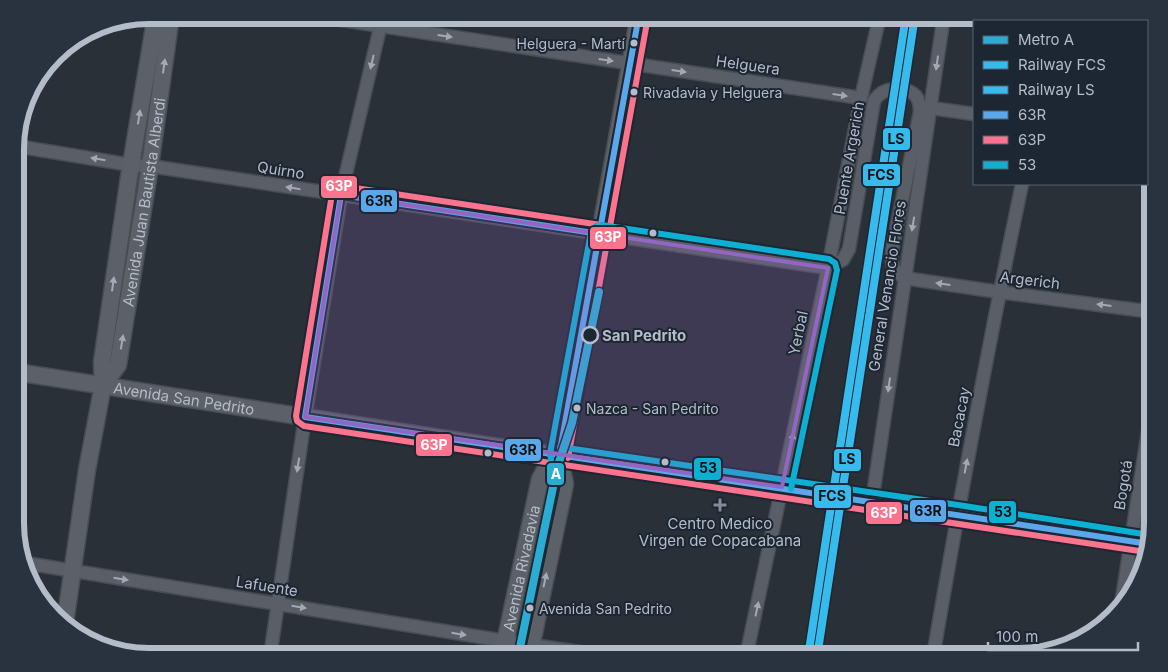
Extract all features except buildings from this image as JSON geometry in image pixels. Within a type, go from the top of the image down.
[{"type":"main road","name":"Avenida Juan Bautista Alberdi","points":[[66,617],[87,470],[103,385],[102,362],[131,165],[154,24]]},
{"type":"main road","name":"Avenida Juan Bautista Alberdi","points":[[103,385],[118,365],[150,166],[170,24]]},
{"type":"main road","name":"Avenida Rivadavia","points":[[532,648],[566,484],[559,456],[638,24]]},
{"type":"main road","name":"Avenida San Pedrito","points":[[24,373],[559,456],[1143,543]]},
{"type":"main road","name":"Avenida Rivadavia","points":[[503,648],[540,479],[546,468],[559,456]]},
{"type":"street","points":[[271,648],[305,417],[341,195],[381,24]]},
{"type":"street","name":"Helguera","points":[[399,24],[631,64],[861,98]]},
{"type":"street","name":"Yerbal","points":[[748,648],[878,24]]},
{"type":"street","name":"General Venancio Flores","points":[[872,502],[943,24]]},
{"type":"street","name":"Puente Argerich","points":[[828,268],[843,260],[849,249],[874,101],[879,95],[890,90],[901,89],[910,91],[916,97],[920,112],[892,258],[892,265],[895,271],[904,278]]},
{"type":"street","points":[[931,108],[973,114]]},
{"type":"street","name":"Quirno","points":[[24,147],[131,165],[150,166],[600,234]]},
{"type":"street","name":"Bacacay","points":[[935,648],[957,514],[999,292],[1022,185]]},
{"type":"street","points":[[600,234],[828,268]]},
{"type":"street","name":"Argerich","points":[[904,278],[1144,311]]},
{"type":"street","name":"Bogotá","points":[[1123,593],[1144,458]]},
{"type":"street","name":"Lafuente","points":[[30,564],[277,604],[498,648]]},
{"type":"highlighted area","points":[[341,195],[828,268],[782,487],[305,417]]},
{"type":"metro line","name":"A","points":[[520,648],[557,468],[572,423],[599,292]]},
{"type":"rail line","name":"FCS","points":[[809,648],[905,24]]},
{"type":"rail line","name":"LS","points":[[818,648],[914,24]]},
{"type":"transit line","name":"63R","points":[[559,456],[637,24]]},
{"type":"transit line","name":"63P","points":[[568,458],[647,24]]},
{"type":"transit line","name":"63P","points":[[601,225],[342,186],[337,187],[332,194],[296,416],[297,421],[304,426],[1141,551]]},
{"type":"transit line","name":"63R","points":[[600,234],[341,195],[305,417],[1143,543]]},
{"type":"transit line","name":"53","points":[[521,648],[556,484],[550,454],[591,232],[596,226],[601,225],[829,259],[835,263],[837,270],[791,489]]},
{"type":"transit line","name":"53","points":[[560,447],[1144,534]]},
{"type":"place","name":"Helguera - Martí","points":[[634,43]]},
{"type":"place","name":"Rivadavia y Helguera","points":[[634,92]]},
{"type":"place","name":"San Pedrito","points":[[590,335]]},
{"type":"place","name":"Nazca - San Pedrito","points":[[577,408]]},
{"type":"place","name":"Centro Medico Virgen de Copacabana","points":[[720,505]]},
{"type":"place","name":"Avenida San Pedrito","points":[[530,608]]}]
